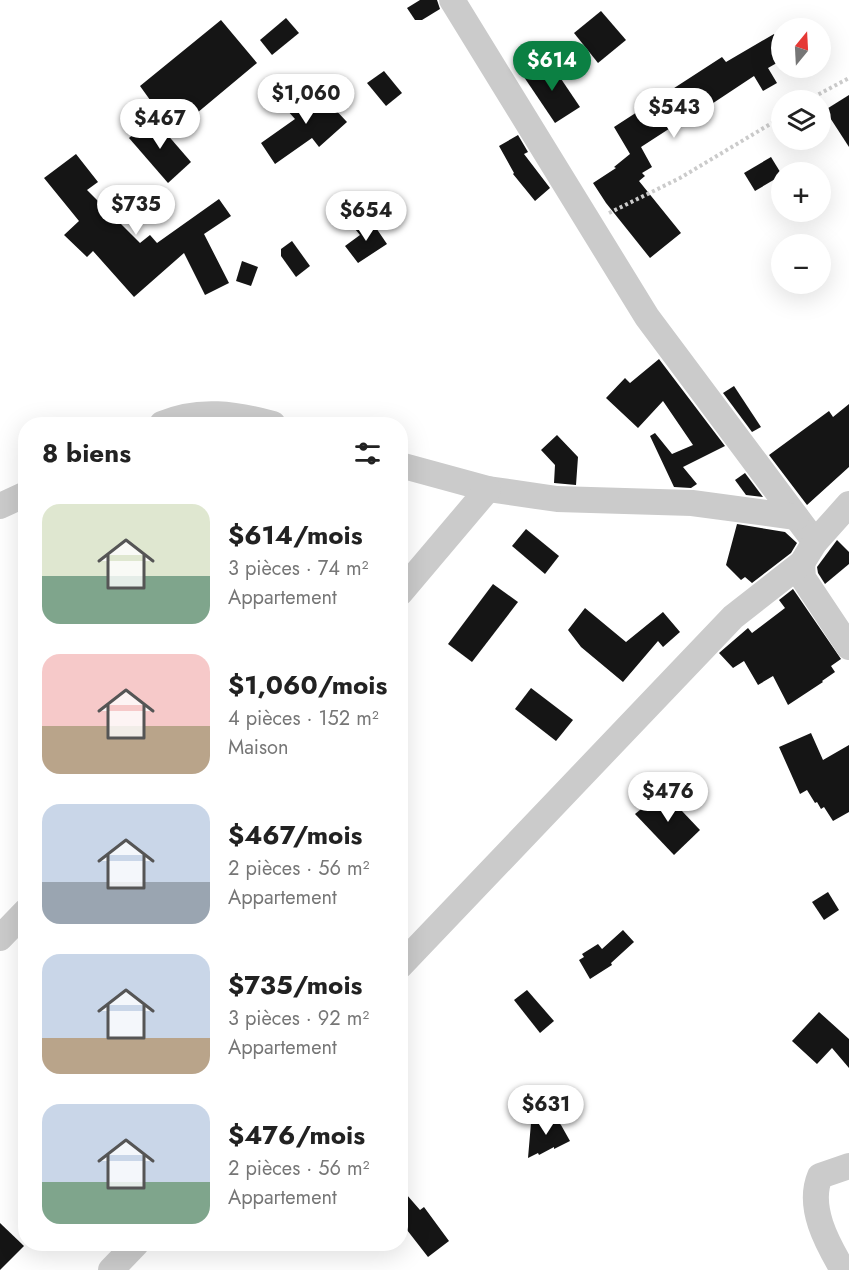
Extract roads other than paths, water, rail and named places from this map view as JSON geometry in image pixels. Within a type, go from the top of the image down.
[{"type":"street","points":[[452,0],[647,317],[796,517],[808,553],[803,578],[849,647]]},
{"type":"street","points":[[194,417],[207,414],[248,417]]},
{"type":"street","points":[[408,467],[488,489],[556,499],[692,503],[796,517]]},
{"type":"street","points":[[408,584],[488,489]]},
{"type":"street","points":[[0,506],[18,498]]},
{"type":"street","points":[[408,958],[733,617],[808,553],[849,504]]},
{"type":"street","points":[[0,938],[18,919]]},
{"type":"street","points":[[843,1270],[826,1242],[817,1211],[816,1186],[820,1176],[849,1166]]},
{"type":"street","points":[[111,1270],[129,1251]]}]
